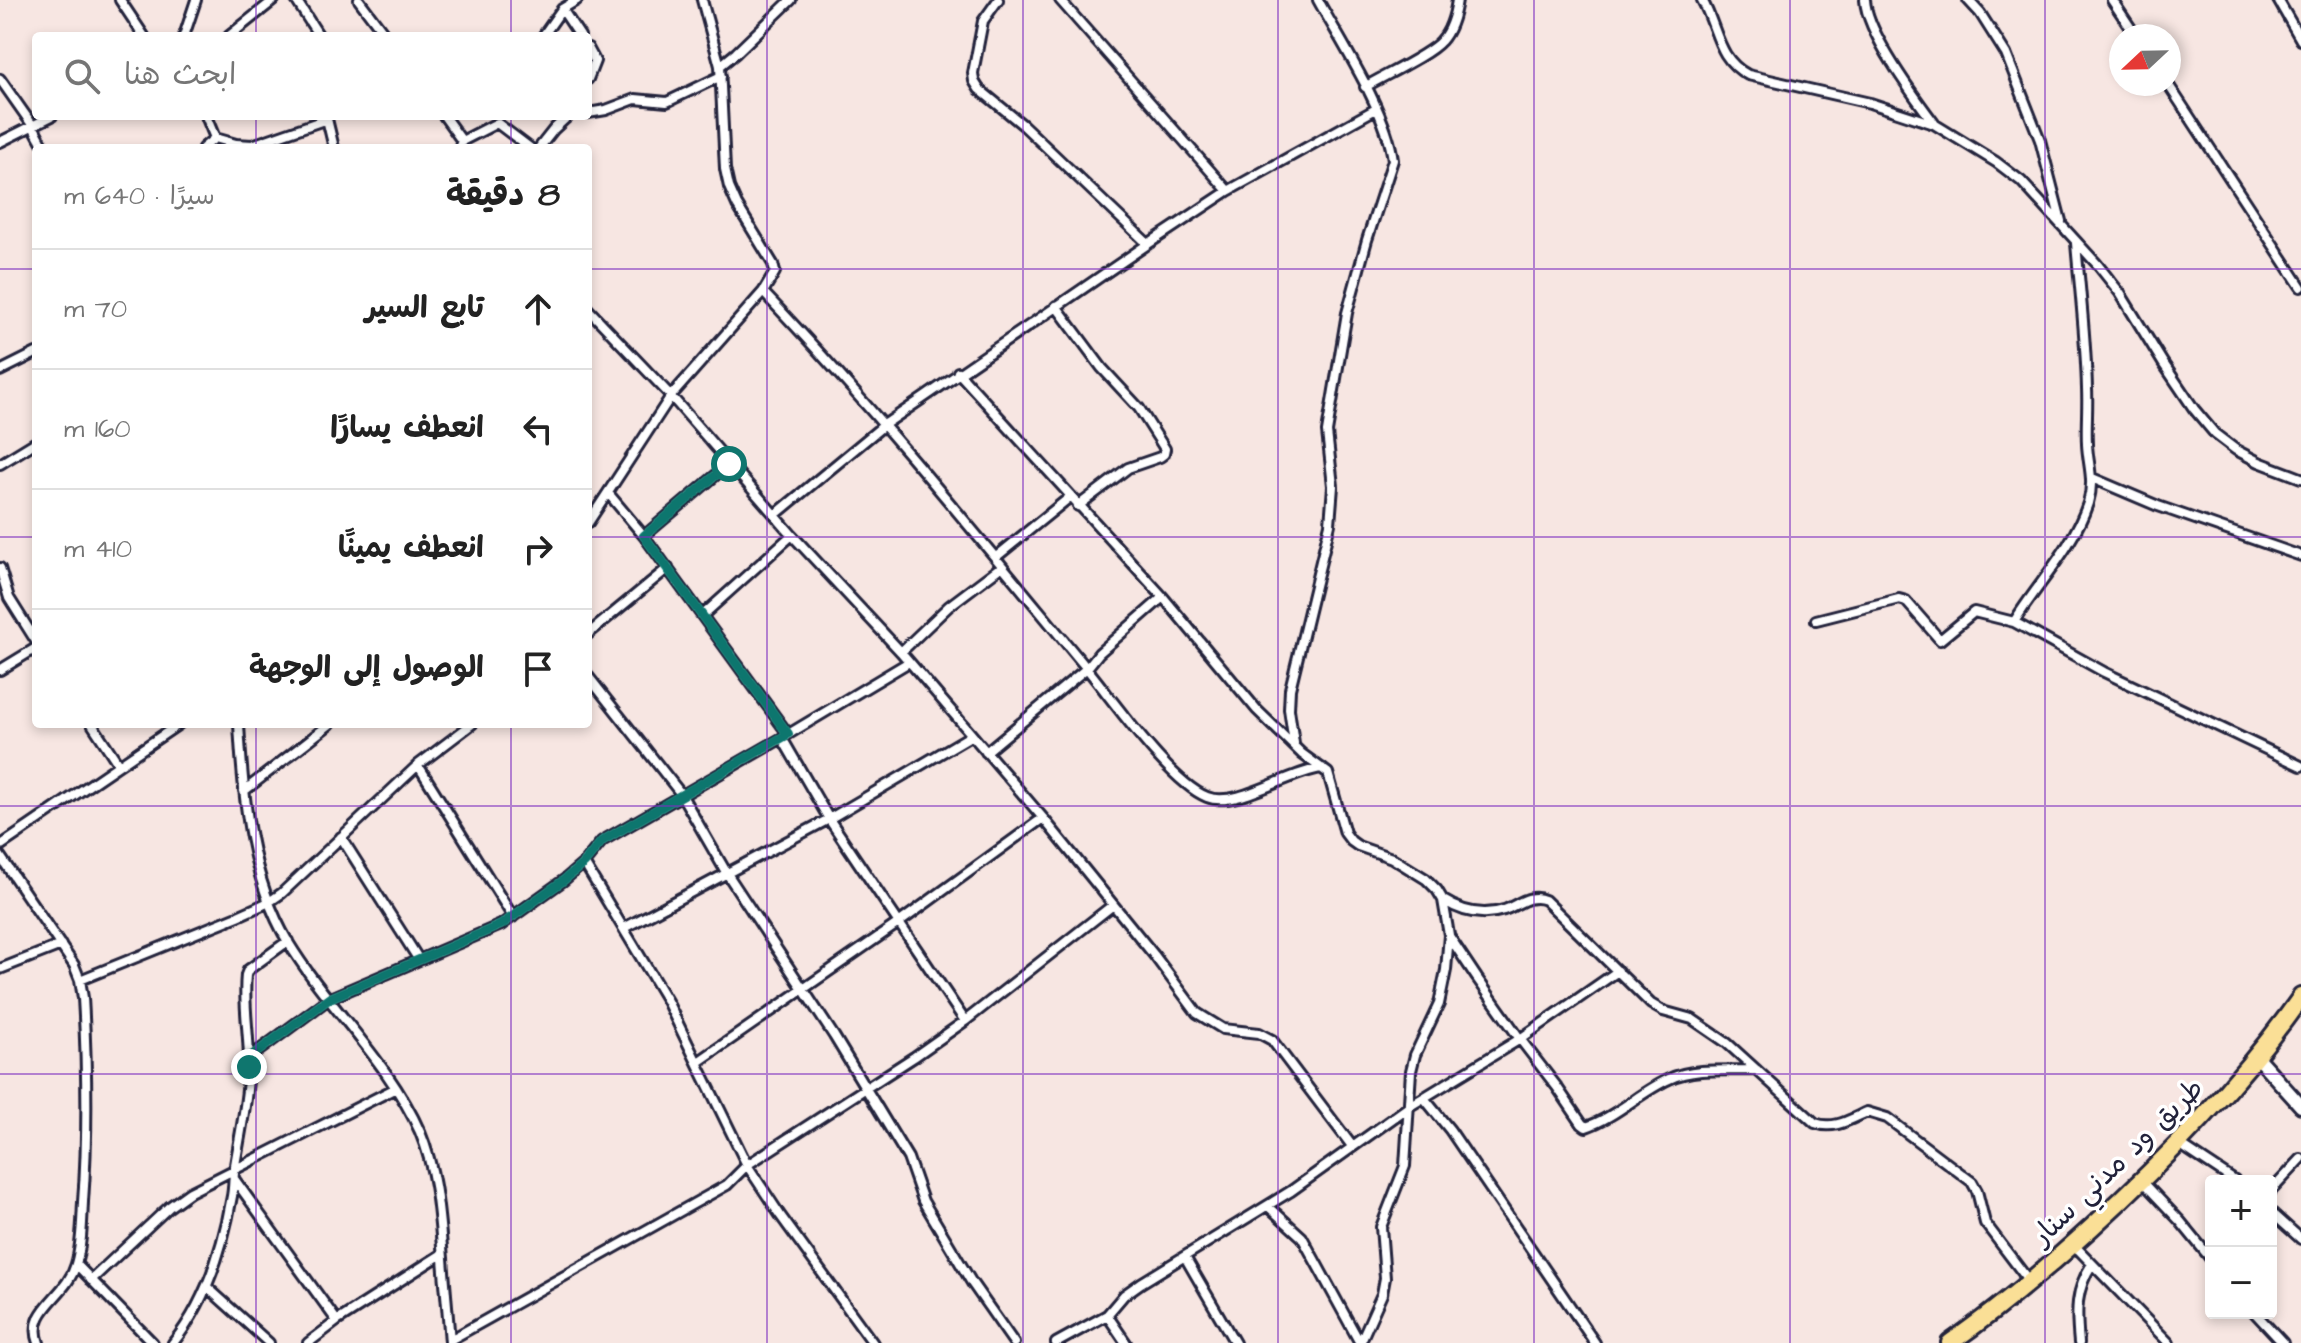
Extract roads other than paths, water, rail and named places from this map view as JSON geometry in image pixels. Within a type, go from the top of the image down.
[{"type":"highway","name":"طريق ود مدني سنار","points":[[1950,1343],[2030,1282],[2142,1181],[2179,1144],[2256,1056],[2301,997]]},
{"type":"street","points":[[120,0],[141,32]]},
{"type":"street","points":[[185,32],[196,0]]},
{"type":"street","points":[[234,32],[274,0]]},
{"type":"street","points":[[296,0],[316,32]]},
{"type":"street","points":[[359,0],[383,32]]},
{"type":"street","points":[[546,32],[562,9],[577,0]]},
{"type":"street","points":[[592,517],[671,396],[763,292],[775,272],[729,187],[725,169],[721,71],[702,0]]},
{"type":"street","points":[[592,112],[635,99],[667,102],[721,71],[791,0]]},
{"type":"street","points":[[998,0],[983,21],[974,81],[979,89],[1023,125],[1148,244]]},
{"type":"street","points":[[1060,0],[1228,191]]},
{"type":"street","points":[[1294,744],[1289,709],[1290,689],[1330,524],[1333,486],[1327,432],[1339,356],[1359,269],[1393,160],[1376,109],[1318,0]]},
{"type":"street","points":[[1365,87],[1432,49],[1442,40],[1455,13],[1457,0]]},
{"type":"street","points":[[1702,0],[1727,59],[1735,69],[1779,84],[1870,103],[1934,124],[2021,181],[2120,293],[2163,363],[2215,434],[2259,462],[2301,478]]},
{"type":"street","points":[[1865,0],[1872,27],[1913,96],[1934,124]]},
{"type":"street","points":[[1968,0],[2006,54],[2040,140],[2062,224]]},
{"type":"street","points":[[2112,0],[2128,24]]},
{"type":"street","points":[[2278,0],[2301,40]]},
{"type":"street","points":[[562,9],[577,32]]},
{"type":"street","points":[[0,79],[43,144]]},
{"type":"street","points":[[2176,96],[2301,287]]},
{"type":"street","points":[[775,515],[884,425],[958,372],[1228,191],[1376,109]]},
{"type":"street","points":[[0,142],[44,120]]},
{"type":"street","points":[[208,120],[215,138]]},
{"type":"street","points":[[255,144],[322,120]]},
{"type":"street","points":[[330,120],[333,144]]},
{"type":"street","points":[[446,120],[460,144],[497,123],[525,144]]},
{"type":"street","points":[[542,144],[564,120]]},
{"type":"street","points":[[215,138],[236,144]]},
{"type":"street","points":[[208,144],[215,138]]},
{"type":"street","points":[[2014,622],[2057,562],[2076,529],[2087,507],[2092,478],[2087,444],[2087,389],[2076,242]]},
{"type":"street","points":[[763,292],[846,380],[1189,788],[1209,798],[1224,801],[1240,798],[1291,775],[1323,768]]},
{"type":"street","points":[[1056,306],[1102,368],[1139,408],[1165,449],[1160,457],[1128,468],[1078,506]]},
{"type":"street","points":[[592,313],[671,396],[792,535],[901,652],[1043,818],[1197,1013],[1223,1029],[1259,1033],[1272,1040],[1352,1146]]},
{"type":"street","points":[[0,371],[32,355]]},
{"type":"street","points":[[958,372],[1163,597],[1257,710],[1302,754],[1323,768],[1331,781],[1345,833],[1351,841],[1392,858],[1426,879],[1443,900],[1449,935],[1446,970],[1439,1004],[1415,1055],[1411,1071],[1405,1166],[1381,1227],[1385,1278],[1382,1294],[1360,1343]]},
{"type":"street","points":[[0,464],[32,444]]},
{"type":"street","points":[[644,536],[729,464]]},
{"type":"street","points":[[2092,478],[2158,506],[2301,556]]},
{"type":"street","points":[[608,493],[703,615],[785,736],[829,819],[965,1021]]},
{"type":"street","points":[[901,652],[999,562],[1029,528],[1070,497]]},
{"type":"street","points":[[703,615],[792,535]]},
{"type":"street","points":[[0,568],[13,605],[32,635]]},
{"type":"street","points":[[592,631],[668,568]]},
{"type":"street","points":[[986,752],[1087,668],[1099,653],[1163,597]]},
{"type":"street","points":[[1816,620],[1899,599],[1906,601],[1940,640],[1974,612],[2014,622],[2104,672],[2301,766]]},
{"type":"street","points":[[0,670],[32,650]]},
{"type":"street","points":[[249,1058],[330,998],[501,925],[564,880],[584,863],[602,841],[909,662]]},
{"type":"street","points":[[592,681],[681,794],[726,872],[804,989],[908,1158],[923,1201],[972,1283],[1014,1343]]},
{"type":"street","points":[[95,728],[119,765]]},
{"type":"street","points":[[0,846],[173,728]]},
{"type":"street","points":[[239,728],[251,833],[269,902],[288,941],[396,1088],[420,1133],[432,1169],[440,1215],[450,1342],[736,1178],[747,1165],[965,1021],[1113,905]]},
{"type":"street","points":[[244,791],[325,728]]},
{"type":"street","points":[[80,980],[269,902],[418,765],[467,728]]},
{"type":"street","points":[[624,928],[829,819],[972,735]]},
{"type":"street","points":[[418,765],[513,917]]},
{"type":"street","points":[[698,1062],[1043,818]]},
{"type":"street","points":[[341,837],[419,960]]},
{"type":"street","points":[[0,856],[61,945],[80,980],[85,1038],[85,1172],[81,1231],[76,1264],[68,1282],[40,1313],[36,1325],[39,1343]]},
{"type":"street","points":[[584,863],[667,1001],[747,1165],[873,1343]]},
{"type":"street","points":[[1443,900],[1457,909],[1486,913],[1503,910],[1531,898],[1545,900],[1651,1004],[1663,1011],[1692,1019],[1727,1043],[1815,1123],[1836,1126],[1867,1112],[1887,1118],[1972,1182],[1985,1223],[2030,1282]]},
{"type":"street","points":[[1449,935],[1520,1039],[1586,1127],[1668,1079],[1707,1071],[1757,1070]]},
{"type":"street","points":[[173,1343],[208,1288],[232,1199],[244,1120],[249,1058],[246,975],[248,970],[288,941]]},
{"type":"street","points":[[0,969],[61,945]]},
{"type":"street","points":[[1056,1343],[1107,1315],[1124,1295],[1141,1283],[1268,1206],[1410,1106],[1520,1039],[1618,971]]},
{"type":"street","points":[[2256,1056],[2301,1106]]},
{"type":"street","points":[[91,1280],[169,1207],[190,1192],[234,1174],[396,1088]]},
{"type":"street","points":[[1424,1098],[1457,1141],[1595,1343]]},
{"type":"street","points":[[2179,1144],[2226,1175]]},
{"type":"street","points":[[2277,1185],[2301,1159]]},
{"type":"street","points":[[234,1174],[337,1321]]},
{"type":"street","points":[[2142,1181],[2205,1252]]},
{"type":"street","points":[[1268,1206],[1302,1237],[1360,1343]]},
{"type":"street","points":[[2277,1217],[2301,1239]]},
{"type":"street","points":[[2073,1244],[2169,1343]]},
{"type":"street","points":[[308,1343],[442,1254]]},
{"type":"street","points":[[1185,1257],[1235,1343]]},
{"type":"street","points":[[76,1264],[153,1343]]},
{"type":"street","points":[[2079,1343],[2079,1292],[2092,1264]]},
{"type":"street","points":[[208,1288],[269,1343]]},
{"type":"street","points":[[1107,1315],[1126,1343]]},
{"type":"street","points":[[2261,1319],[2283,1343]]}]
